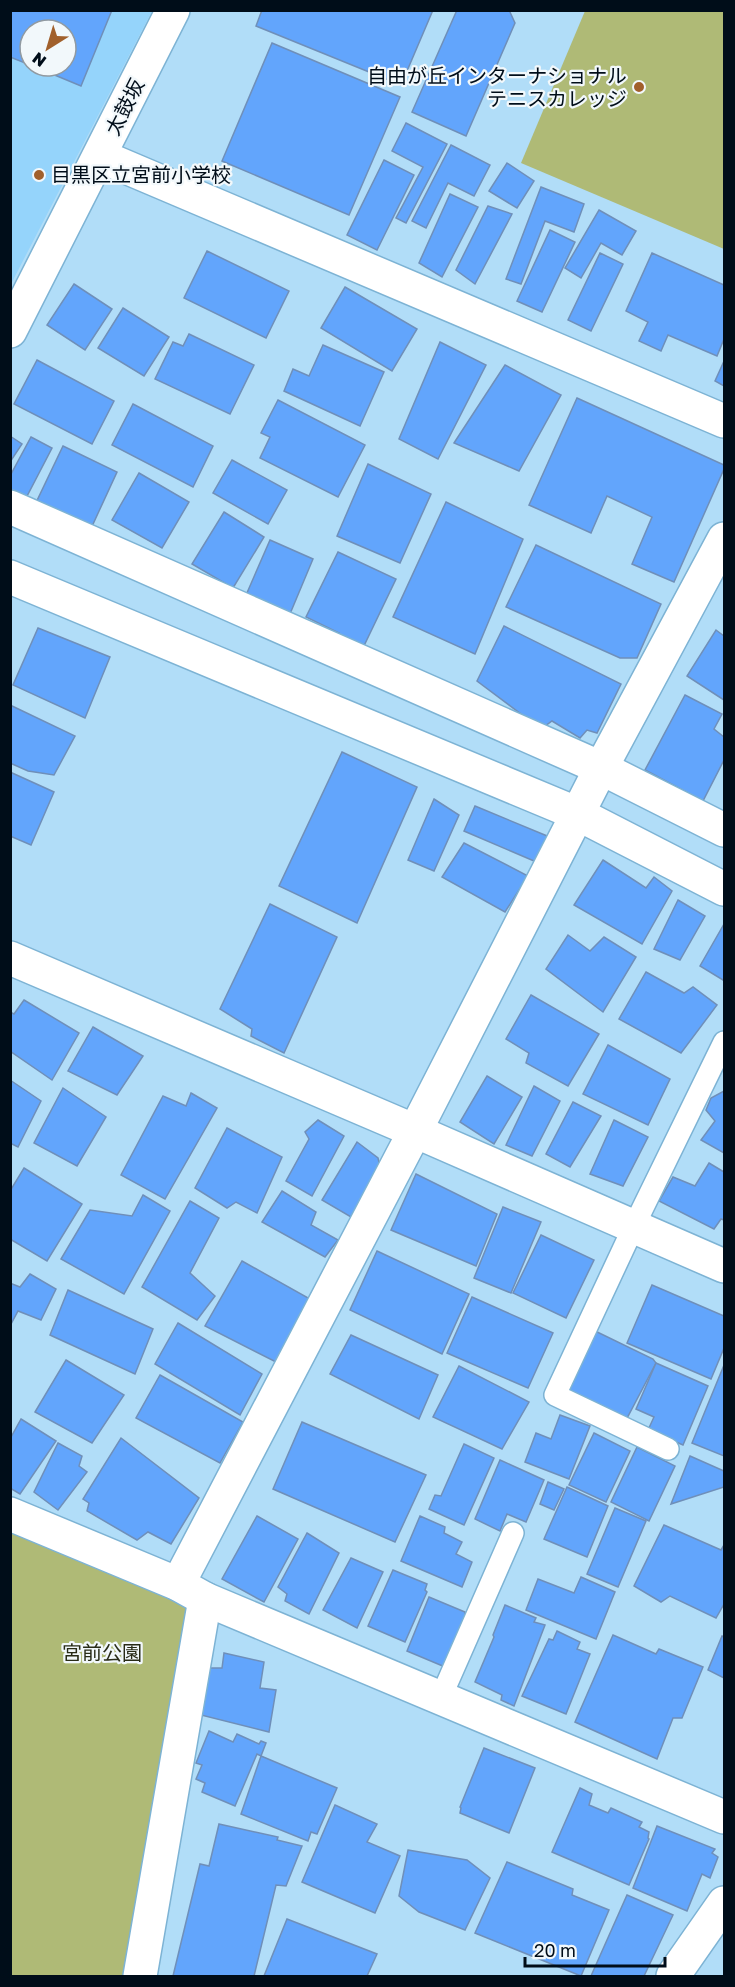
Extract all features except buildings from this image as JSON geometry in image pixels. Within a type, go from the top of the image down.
[{"type":"street","name":"太鼓坂","points":[[10,331],[173,10]]},
{"type":"street","points":[[100,156],[724,420]]},
{"type":"street","points":[[10,507],[601,768],[724,830]]},
{"type":"street","points":[[140,1977],[192,1592],[415,1131],[601,768],[724,539]]},
{"type":"street","points":[[10,577],[578,814],[724,889]]},
{"type":"street","points":[[10,957],[724,1266]]},
{"type":"street","points":[[10,1514],[724,1817]]},
{"type":"street","points":[[673,1977],[724,1903]]},
{"type":"lane","points":[[668,1449],[555,1395],[724,1042]]},
{"type":"lane","points":[[441,1697],[513,1533]]},
{"type":"shaded area","name":"目黒区立宮前小学校","points":[[11,11],[152,11],[11,284]]},
{"type":"green space","name":"自由が丘インターナショナル テニスカレッジ","points":[[585,11],[724,11],[724,249],[521,163]]},
{"type":"green space","name":"宮前公園","points":[[11,1515],[205,1599],[129,1976],[11,1976]]},
{"type":"place","name":"自由が丘インターナショナル テニスカレッジ","points":[[639,87]]},
{"type":"place","name":"目黒区立宮前小学校","points":[[39,175]]}]
